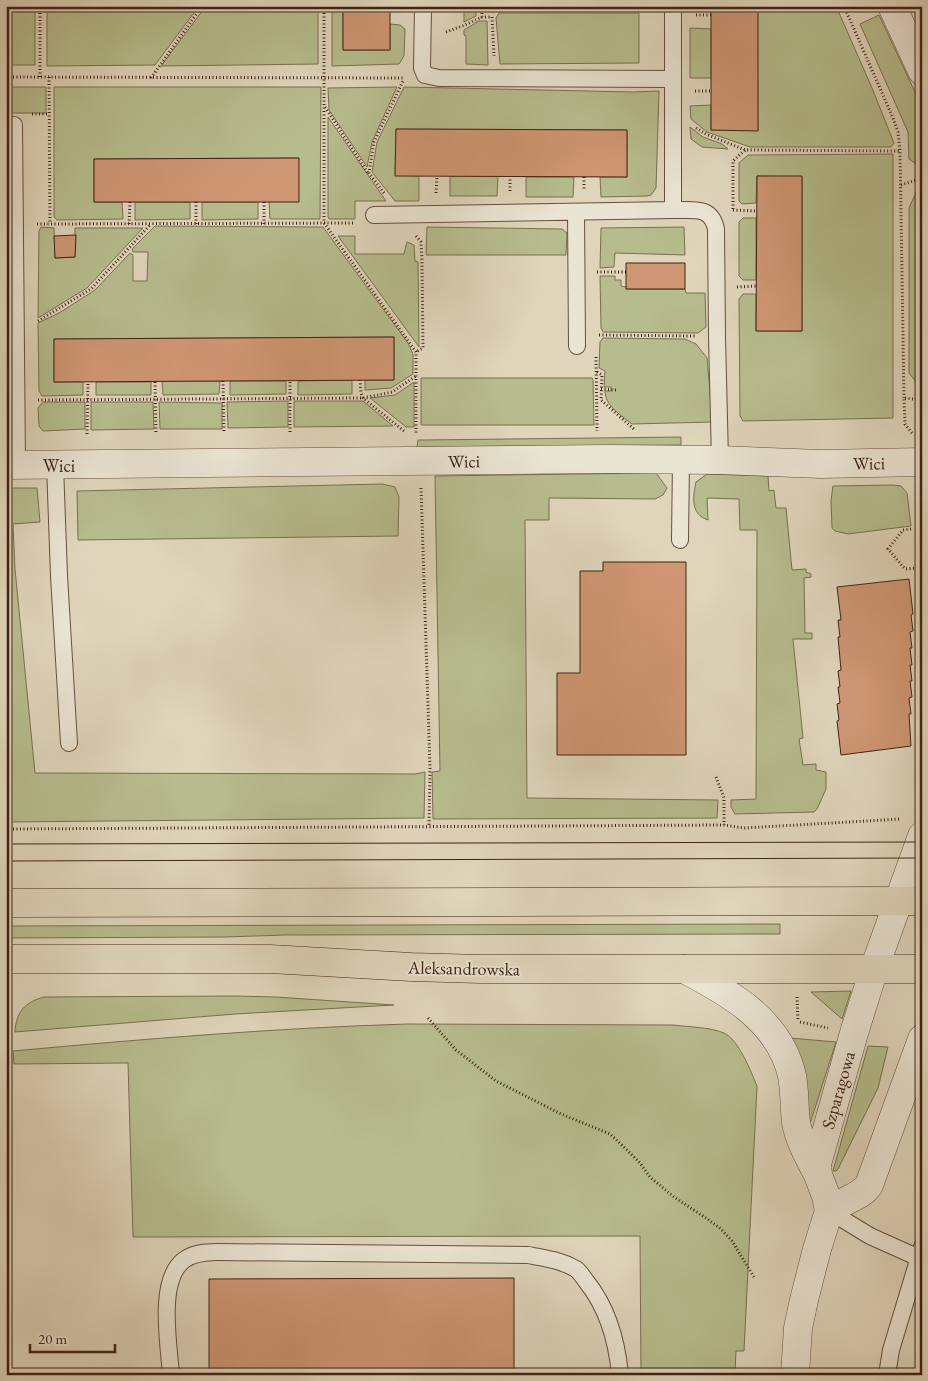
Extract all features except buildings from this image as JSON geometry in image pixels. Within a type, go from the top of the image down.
[{"type":"main road","points":[[6,903],[910,901]]},
{"type":"main road","name":"Aleksandrowska","points":[[6,959],[270,959],[411,968],[922,969]]},
{"type":"street","points":[[892,6],[922,71]]},
{"type":"street","name":"Wici","points":[[12,465],[608,459],[720,460],[821,464],[919,451]]},
{"type":"street","name":"Szparagowa","points":[[829,1212],[826,1196],[818,1176],[817,1164],[874,969],[910,901],[914,828]]},
{"type":"street","points":[[684,969],[734,997],[752,1011],[771,1033],[788,1062],[792,1076],[796,1123],[818,1176]]},
{"type":"street","points":[[795,1375],[798,1328],[817,1249],[829,1212],[833,1208],[859,1195],[869,1184],[922,1039]]},
{"type":"lane","points":[[423,6],[422,68],[425,75],[439,78],[672,79]]},
{"type":"lane","points":[[673,6],[673,210]]},
{"type":"lane","points":[[12,465],[16,400],[14,125]]},
{"type":"lane","points":[[374,215],[673,210],[703,211],[708,213],[715,222],[716,229],[720,460]]},
{"type":"lane","points":[[576,212],[577,346]]},
{"type":"lane","points":[[680,540],[681,460]]},
{"type":"lane","points":[[55,465],[59,576],[69,743]]},
{"type":"lane","points":[[829,1212],[875,1239],[920,1252],[891,1350],[888,1375]]},
{"type":"lane","points":[[171,1375],[166,1312],[168,1291],[173,1273],[184,1260],[199,1253],[217,1252],[528,1255],[554,1259],[578,1270],[604,1309],[614,1337],[620,1375]]},
{"type":"path","points":[[40,6],[40,77]]},
{"type":"path","points":[[151,78],[202,6]]},
{"type":"path","points":[[482,6],[482,17],[492,17],[494,65]]},
{"type":"path","points":[[844,6],[898,132],[901,185],[905,424],[919,451]]},
{"type":"path","points":[[688,14],[711,15]]},
{"type":"path","points":[[6,77],[404,78],[425,75]]},
{"type":"path","points":[[49,77],[50,224]]},
{"type":"path","points":[[687,90],[711,91]]},
{"type":"path","points":[[324,106],[369,173]]},
{"type":"path","points":[[694,128],[745,150],[900,151]]},
{"type":"path","points":[[436,198],[437,176]]},
{"type":"path","points":[[901,185],[922,178]]},
{"type":"path","points":[[130,202],[130,224]]},
{"type":"path","points":[[196,202],[196,224]]},
{"type":"path","points":[[264,202],[264,224]]},
{"type":"path","points":[[733,210],[756,211]]},
{"type":"path","points":[[14,224],[354,223],[374,215]]},
{"type":"path","points":[[36,322],[91,289],[151,224]]},
{"type":"path","points":[[597,272],[626,272]]},
{"type":"path","points":[[734,286],[756,286]]},
{"type":"path","points":[[596,336],[717,337]]},
{"type":"path","points":[[597,430],[596,372],[602,375],[602,400],[635,430]]},
{"type":"path","points":[[16,400],[363,398],[392,392],[416,376]]},
{"type":"path","points":[[360,380],[360,393],[363,398],[404,431]]},
{"type":"path","points":[[223,381],[224,433]]},
{"type":"path","points":[[290,381],[290,432]]},
{"type":"path","points":[[87,434],[88,382]]},
{"type":"path","points":[[155,382],[156,434]]},
{"type":"path","points":[[601,389],[617,390]]},
{"type":"path","points":[[904,398],[922,400]]},
{"type":"path","points":[[416,431],[415,450],[421,462],[430,768],[429,827]]},
{"type":"path","points":[[911,529],[903,530],[888,549],[905,569],[918,568],[920,558],[922,558]]},
{"type":"path","points":[[716,777],[724,798],[724,825]]},
{"type":"path","points":[[6,829],[724,825],[744,828],[914,828]]},
{"type":"path","points":[[797,992],[798,1021]]},
{"type":"path","points":[[428,1018],[456,1050],[496,1081],[560,1114],[610,1134],[635,1158],[650,1177],[722,1230],[732,1241],[754,1277]]},
{"type":"path","points":[[790,1023],[798,1021],[831,1028]]},
{"type":"green space","points":[[6,6],[35,6],[35,65],[6,65]]},
{"type":"green space","points":[[47,6],[199,6],[155,65],[47,66]]},
{"type":"green space","points":[[206,6],[318,6],[318,64],[161,66]]},
{"type":"green space","points":[[332,6],[343,6],[343,50],[390,50],[390,24],[400,25],[405,29],[404,56],[399,64],[332,66]]},
{"type":"green space","points":[[464,6],[476,6],[476,16],[464,22]]},
{"type":"green space","points":[[757,6],[836,6],[894,143],[891,147],[750,147],[707,132],[691,119],[690,106],[711,105],[711,130],[758,130]]},
{"type":"green space","points":[[499,13],[639,13],[639,63],[500,64],[496,18]]},
{"type":"green space","points":[[879,15],[922,107],[922,168],[909,159],[908,132],[860,24]]},
{"type":"green space","points":[[479,21],[487,21],[488,65],[466,64],[466,36],[464,35],[464,30]]},
{"type":"green space","points":[[690,28],[711,29],[711,78],[690,78]]},
{"type":"green space","points":[[6,87],[46,87],[46,113],[6,113]]},
{"type":"green space","points":[[54,87],[321,87],[320,219],[270,219],[269,202],[299,158],[94,159],[94,202],[122,202],[123,219],[57,220],[54,217]]},
{"type":"green space","points":[[397,87],[372,142],[367,167],[329,110],[328,88]]},
{"type":"green space","points":[[404,87],[659,91],[656,188],[651,195],[647,196],[601,197],[600,177],[627,177],[627,130],[396,129],[395,175],[419,176],[419,201],[395,201],[372,172],[377,142]]},
{"type":"green space","points":[[328,117],[386,201],[355,201],[355,219],[329,219],[328,217]]},
{"type":"green space","points":[[690,127],[703,137],[722,144],[728,149],[702,147],[691,139]]},
{"type":"green space","points":[[893,154],[893,418],[743,421],[740,416],[739,299],[743,294],[756,294],[756,331],[802,331],[802,177],[757,176],[756,203],[742,204],[739,201],[739,163],[748,155]]},
{"type":"green space","points":[[450,176],[498,176],[497,196],[450,196]]},
{"type":"green space","points":[[526,177],[574,177],[573,197],[526,197]]},
{"type":"green space","points":[[922,187],[922,387],[920,387],[909,373],[909,208],[918,188]]},
{"type":"green space","points":[[135,202],[190,202],[190,219],[135,220]]},
{"type":"green space","points":[[202,202],[258,202],[258,219],[202,220]]},
{"type":"green space","points":[[743,218],[756,218],[756,280],[743,280],[739,276],[739,222]]},
{"type":"green space","points":[[155,226],[323,227],[408,343],[413,354],[413,374],[391,388],[365,390],[365,380],[394,380],[394,337],[54,339],[54,382],[83,382],[83,395],[42,396],[39,391],[38,323],[59,313],[95,290],[130,253],[133,255],[133,281],[147,281],[148,252],[133,252],[132,249]]},
{"type":"green space","points":[[41,227],[54,228],[55,258],[75,257],[75,228],[143,228],[87,288],[38,318],[39,231]]},
{"type":"green space","points":[[427,227],[562,229],[567,233],[566,255],[426,255]]},
{"type":"green space","points":[[684,227],[685,255],[615,253],[614,267],[600,268],[601,228]]},
{"type":"green space","points":[[338,236],[355,236],[355,254],[404,254],[407,242],[414,245],[415,261],[418,262],[419,347]]},
{"type":"green space","points":[[600,276],[615,276],[615,280],[621,280],[621,286],[627,289],[685,289],[686,293],[705,293],[706,327],[698,333],[603,332],[601,328]]},
{"type":"green space","points":[[603,338],[685,339],[696,344],[707,358],[713,422],[632,424],[614,410],[606,396],[605,391],[611,391],[611,387],[604,387],[605,371],[599,368],[600,342]]},
{"type":"green space","points":[[421,378],[592,378],[594,425],[421,425]]},
{"type":"green space","points":[[352,380],[352,394],[298,395],[298,381]]},
{"type":"green space","points":[[162,381],[220,381],[219,394],[163,395]]},
{"type":"green space","points":[[230,381],[286,381],[286,394],[230,395]]},
{"type":"green space","points":[[96,382],[151,382],[151,395],[96,395]]},
{"type":"green space","points":[[414,382],[414,427],[406,427],[370,398],[395,395]]},
{"type":"green space","points":[[288,401],[288,427],[228,428],[227,402]]},
{"type":"green space","points":[[294,401],[363,401],[393,426],[294,427]]},
{"type":"green space","points":[[43,402],[85,402],[85,429],[43,431],[39,426],[38,408]]},
{"type":"green space","points":[[91,402],[153,402],[154,429],[91,430]]},
{"type":"green space","points":[[159,402],[222,403],[222,429],[160,429]]},
{"type":"green space","points":[[681,437],[681,445],[417,447],[418,440]]},
{"type":"green space","points":[[656,473],[667,488],[663,495],[655,499],[549,498],[549,520],[525,520],[527,798],[718,800],[717,818],[433,819],[432,772],[440,771],[435,476]]},
{"type":"green space","points":[[707,474],[768,476],[769,491],[774,490],[776,508],[786,508],[792,570],[806,569],[806,572],[811,574],[811,577],[804,578],[805,633],[812,633],[812,639],[793,639],[803,738],[799,739],[803,765],[816,764],[816,770],[826,772],[826,789],[814,812],[735,814],[731,807],[731,800],[756,799],[757,530],[740,530],[739,499],[707,498],[708,520],[698,514],[694,504],[696,482]]},
{"type":"green space","points":[[382,484],[395,487],[399,497],[398,536],[78,540],[77,491]]},
{"type":"green space","points":[[833,486],[901,486],[907,493],[911,526],[848,534],[835,531],[832,528],[831,500]]},
{"type":"green space","points":[[6,488],[37,488],[40,522],[13,524],[15,569],[35,773],[415,774],[425,772],[424,818],[6,822]]},
{"type":"green space","points":[[780,924],[780,934],[285,935],[6,938],[6,926]]},
{"type":"green space","points":[[851,991],[842,1019],[811,992]]},
{"type":"green space","points":[[235,996],[394,1005],[235,1014],[15,1032],[17,1019],[23,1009],[37,999],[44,997]]},
{"type":"green space","points":[[407,1024],[673,1025],[724,1033],[735,1042],[757,1086],[744,1351],[736,1351],[735,1372],[743,1372],[743,1375],[641,1375],[640,1236],[133,1237],[128,1063],[14,1064],[13,1051],[210,1034]]},
{"type":"green space","points":[[790,1038],[836,1042],[807,1133]]},
{"type":"green space","points":[[868,1046],[888,1047],[878,1088],[838,1169],[833,1171]]},
{"type":"tram line","points":[[6,844],[922,842]]},
{"type":"tram line","points":[[6,861],[922,858]]}]
